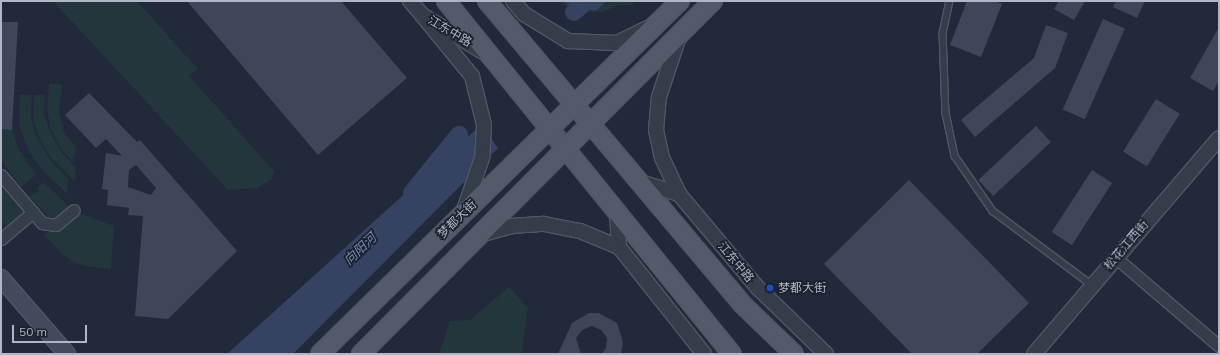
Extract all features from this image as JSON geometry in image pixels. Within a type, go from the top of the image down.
[{"type":"main road","name":"江东中路","points":[[446,1],[493,57],[732,354]]},
{"type":"main road","name":"江东中路","points":[[487,1],[742,304],[794,354]]},
{"type":"main road","name":"梦都大街","points":[[320,354],[680,1]]},
{"type":"main road","points":[[361,354],[479,235],[567,150],[713,1]]},
{"type":"main road","points":[[1,278],[67,354]]},
{"type":"street","name":"江东中路","points":[[410,1],[422,14],[493,57]]},
{"type":"street","name":"江东中路","points":[[504,1],[520,40]]},
{"type":"street","points":[[513,1],[524,14],[568,41],[617,42],[657,23]]},
{"type":"street","points":[[422,14],[472,76],[484,125],[482,158],[463,214]]},
{"type":"street","name":"江东中路","points":[[681,33],[659,98],[656,130],[662,158],[679,194],[758,288],[826,354]]},
{"type":"street","name":"松花江西街","points":[[1034,354],[1115,257],[1219,138]]},
{"type":"street","points":[[1,175],[42,223],[56,225],[74,210]]},
{"type":"street","points":[[640,182],[679,194]]},
{"type":"street","points":[[617,211],[619,247]]},
{"type":"street","points":[[1,239],[33,212]]},
{"type":"street","points":[[479,235],[512,226],[544,224],[580,231],[619,247],[704,354]]},
{"type":"street","points":[[1115,257],[1219,346]]},
{"type":"lane","points":[[950,1],[943,33],[946,113],[955,156],[993,211],[1092,285]]},
{"type":"green space","points":[[53,1],[137,1],[198,69],[189,76],[274,171],[272,179],[257,188],[228,190]]},
{"type":"green space","points":[[559,1],[635,1],[632,5],[619,5],[603,12],[585,12],[571,10]]},
{"type":"green space","points":[[49,83],[62,85],[59,112],[63,130],[76,148],[73,162],[59,147],[50,127],[47,107]]},
{"type":"green space","points":[[20,95],[32,95],[31,118],[35,133],[49,158],[68,179],[67,194],[45,173],[29,152],[19,125]]},
{"type":"green space","points":[[34,95],[45,95],[44,112],[48,127],[59,149],[76,168],[75,181],[51,158],[41,142],[33,119]]},
{"type":"green space","points":[[1,129],[12,130],[18,148],[36,175],[21,187],[1,160]]},
{"type":"green space","points":[[43,182],[71,208],[57,218],[49,217],[30,197],[39,191],[37,188]]},
{"type":"green space","points":[[1,184],[25,210],[7,227],[1,220]]},
{"type":"green space","points":[[76,212],[114,226],[111,269],[90,267],[76,263],[63,255],[44,235]]},
{"type":"green space","points":[[509,287],[528,308],[522,354],[439,354],[450,321],[470,320]]},
{"type":"water","points":[[560,1],[606,1],[597,10],[588,10]]},
{"type":"water","points":[[481,125],[498,148],[293,354],[227,354]]},
{"type":"building","points":[[187,1],[341,1],[407,78],[318,155]]},
{"type":"building","points":[[967,1],[994,1],[1002,4],[981,57],[950,45]]},
{"type":"building","points":[[1059,1],[1085,1],[1074,20],[1054,9]]},
{"type":"building","points":[[1116,1],[1145,1],[1137,18],[1113,7]]},
{"type":"building","points":[[1103,19],[1125,29],[1085,119],[1063,109]]},
{"type":"building","points":[[1,22],[18,22],[12,130],[1,129]]},
{"type":"building","points":[[1046,25],[1068,33],[1055,68],[975,137],[961,120],[1034,58]]},
{"type":"building","points":[[1219,27],[1219,81],[1213,91],[1190,78]]},
{"type":"building","points":[[89,93],[137,142],[140,140],[237,251],[168,319],[135,316],[143,216],[128,215],[129,208],[107,205],[108,190],[102,189],[106,153],[122,156],[106,139],[96,148],[65,115]],"holes":[[[136,165],[156,188],[151,195],[128,187],[129,170]]]},
{"type":"building","points":[[1156,99],[1180,114],[1147,166],[1123,152]]},
{"type":"building","points":[[1036,126],[1051,142],[993,196],[978,180]]},
{"type":"building","points":[[1092,170],[1112,183],[1072,245],[1052,232]]},
{"type":"building","points":[[909,180],[1029,303],[977,354],[912,354],[824,264]]},
{"type":"building","points":[[589,313],[599,313],[617,323],[623,342],[621,354],[602,354],[606,348],[607,338],[601,330],[592,326],[582,330],[576,338],[581,354],[558,354],[572,323]]},
{"type":"waterway","name":"向阳河","points":[[574,12],[586,1]]},
{"type":"waterway","name":"向阳河","points":[[412,193],[459,135]]},
{"type":"place","name":"梦都大街","points":[[770,288]]}]
